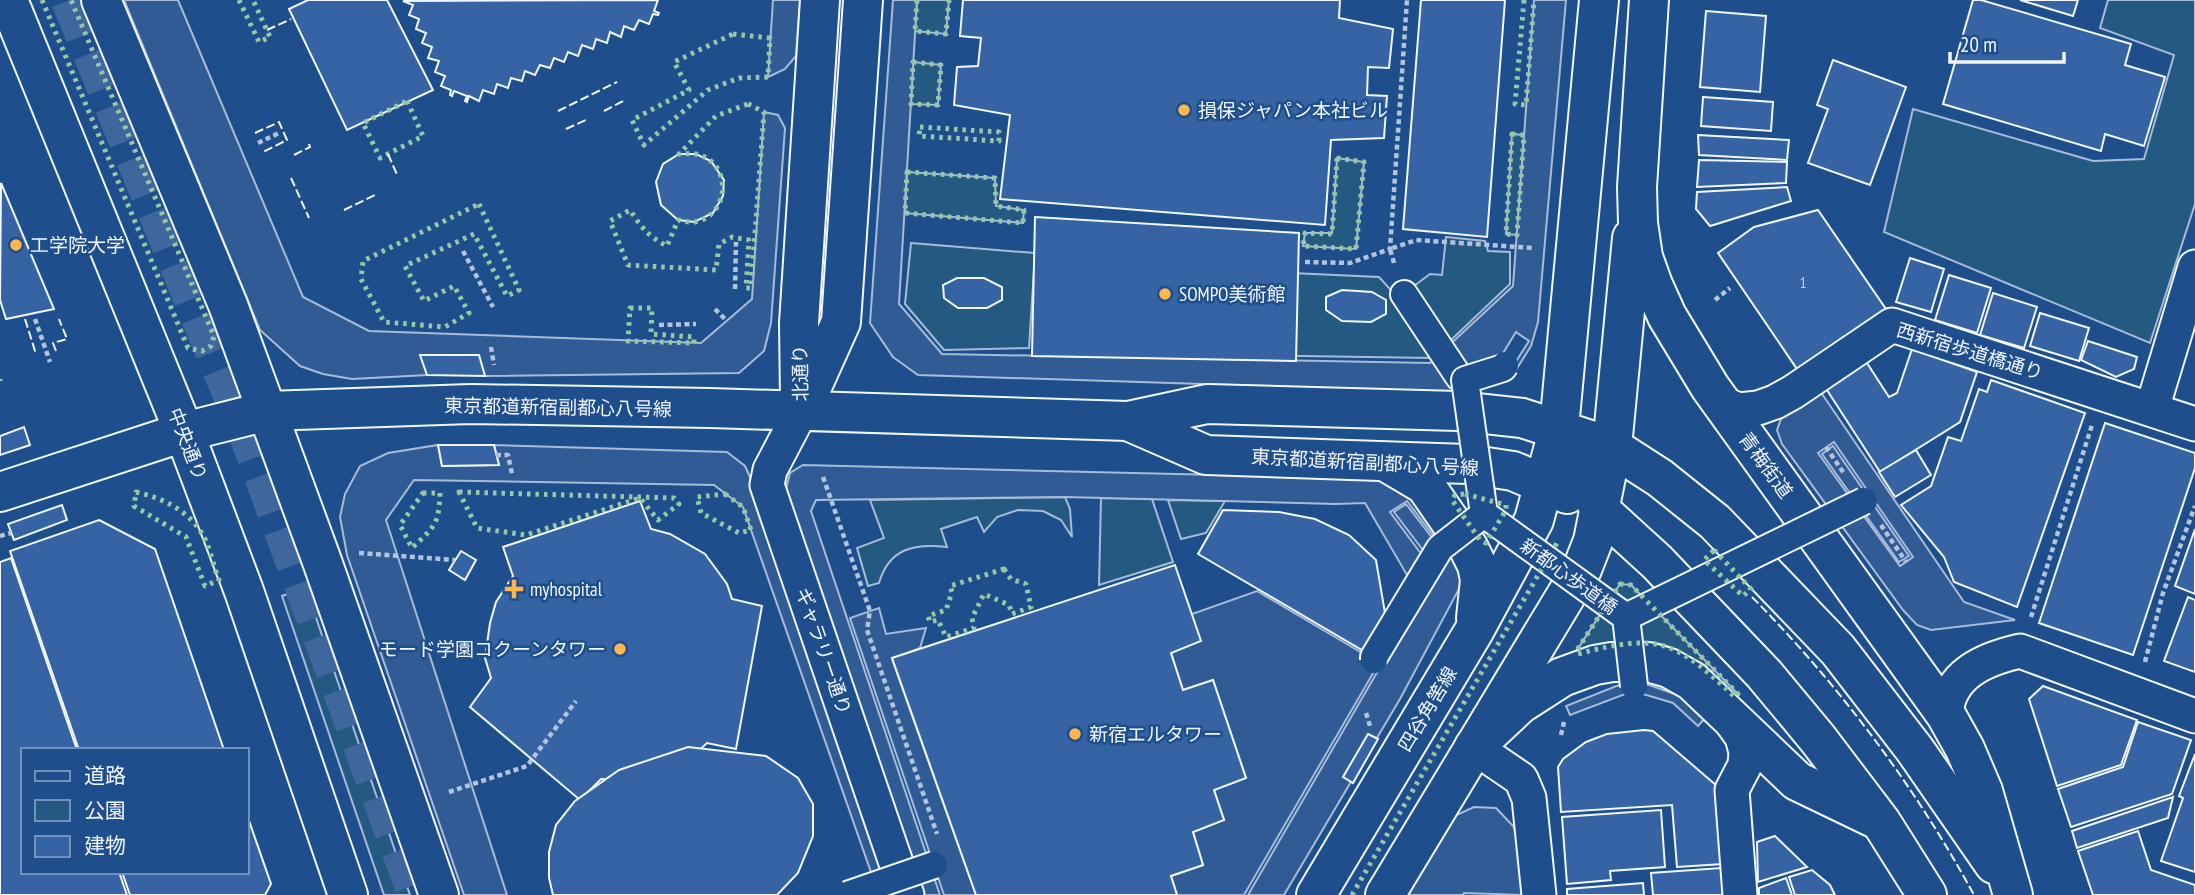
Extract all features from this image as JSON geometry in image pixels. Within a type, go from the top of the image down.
[{"type":"main road","name":"中央通り","points":[[8,0],[184,432],[248,601],[348,895]]},
{"type":"main road","points":[[101,0],[228,305],[439,895]]},
{"type":"main road","name":"北通り","points":[[800,411],[799,323],[820,0]]},
{"type":"main road","name":"北通り","points":[[800,411],[841,322],[863,0]]},
{"type":"main road","points":[[1599,0],[1559,428],[1600,510],[1657,562],[1764,674],[1881,822],[1927,895]]},
{"type":"main road","name":"青梅街道","points":[[1649,0],[1637,187],[1643,257],[1653,285],[1685,349],[1721,403],[1946,715],[1965,749],[1983,791],[2012,892]]},
{"type":"main road","points":[[1385,895],[1582,569],[1593,541],[1612,447],[1637,187]]},
{"type":"main road","name":"東京都道新宿副都心八号線","points":[[0,492],[184,432],[267,411],[471,404],[1128,421],[1207,404],[1458,411],[1521,418],[1612,447],[1660,478],[1715,522],[1838,650],[1915,750],[2012,892]]},
{"type":"main road","name":"東京都道新宿副都心八号線","points":[[1128,421],[1206,455],[1467,464],[1513,471],[1546,483],[1600,510]]},
{"type":"main road","name":"四谷角筈線","points":[[1316,895],[1474,631],[1534,520],[1559,428]]},
{"type":"main road","points":[[1387,462],[1425,485],[1468,547],[1477,565],[1480,580],[1474,631]]},
{"type":"main road","points":[[1474,747],[1520,704],[1562,677],[1612,662],[1648,662],[1669,668],[1692,681],[1797,781],[1881,822]]},
{"type":"street","points":[[2152,409],[2195,267]]},
{"type":"street","points":[[1404,294],[1459,377],[1465,380],[1503,368],[1505,365]]},
{"type":"street","name":"西新宿歩道橋通り","points":[[1721,403],[1739,410],[1758,408],[1775,402],[1892,325],[2195,424]]},
{"type":"street","points":[[1374,660],[1440,548],[1484,514],[1465,380]]},
{"type":"street","name":"ギャラリー通り","points":[[800,411],[770,470],[767,485],[907,895]]},
{"type":"street","name":"新都心歩道橋","points":[[1484,514],[1626,617],[1864,501]]},
{"type":"street","points":[[1626,617],[1634,686]]},
{"type":"street","points":[[1946,715],[1947,701],[1956,684],[1977,666],[1993,657],[2020,651],[2195,716]]},
{"type":"street","points":[[1724,712],[1742,737],[1746,752],[1745,765],[1732,790],[1740,895]]},
{"type":"street","points":[[1474,747],[1521,779],[1529,798],[1539,895]]},
{"type":"street","points":[[847,895],[934,865]]},
{"type":"path","points":[[1404,294],[1390,249],[1407,0]]},
{"type":"path","points":[[258,143],[281,132]]},
{"type":"path","points":[[1305,262],[1350,263],[1416,240],[1533,248]]},
{"type":"path","points":[[735,289],[736,242]]},
{"type":"path","points":[[463,251],[493,307]]},
{"type":"path","points":[[1715,300],[1730,288]]},
{"type":"path","points":[[715,309],[727,320]]},
{"type":"path","points":[[35,319],[50,362]]},
{"type":"path","points":[[659,325],[696,324]]},
{"type":"path","points":[[482,365],[494,365],[491,347]]},
{"type":"path","points":[[2020,651],[2102,392]]},
{"type":"path","points":[[496,455],[508,455],[512,474]]},
{"type":"path","points":[[823,477],[870,611],[867,630],[937,835]]},
{"type":"path","points":[[1864,501],[1906,562]]},
{"type":"path","points":[[2136,694],[2163,593],[2195,506]]},
{"type":"path","points":[[0,536],[11,533]]},
{"type":"path","points":[[355,554],[363,552],[455,560]]},
{"type":"path","points":[[449,792],[527,766],[576,701]]},
{"type":"green space","points":[[917,0],[949,0],[946,34],[915,31]]},
{"type":"green space","points":[[2108,0],[2195,0],[2195,204],[2150,343],[1884,232],[1913,109],[2093,161],[2144,159],[2174,55],[2100,28]]},
{"type":"green space","points":[[913,62],[941,65],[938,105],[911,104]]},
{"type":"green space","points":[[1512,134],[1524,135],[1517,235],[1506,234]]},
{"type":"green space","points":[[1337,158],[1364,162],[1356,249],[1303,246],[1305,233],[1332,233]]},
{"type":"green space","points":[[907,172],[995,178],[996,206],[1024,210],[1023,223],[905,213]]},
{"type":"green space","points":[[1446,237],[1485,241],[1488,251],[1510,252],[1510,284],[1432,358],[1240,355],[1247,271],[1379,277],[1398,298],[1430,274],[1442,275]]},
{"type":"green space","points":[[911,243],[1035,253],[1029,348],[944,350],[905,304]]},
{"type":"green space","points":[[1065,497],[1070,509],[1072,537],[1061,520],[1043,511],[1018,510],[997,517],[984,532],[977,517],[941,529],[947,547],[923,546],[896,556],[889,562],[879,583],[868,586],[857,548],[884,538],[870,500]]},
{"type":"green space","points":[[1101,498],[1152,499],[1173,562],[1099,585]]},
{"type":"green space","points":[[1168,500],[1225,501],[1206,533],[1181,539]]},
{"type":"green space","points":[[1620,584],[1631,585],[1738,694],[1735,697],[1679,651],[1653,642],[1638,642],[1578,654],[1577,650]]},
{"type":"green space","points":[[306,588],[410,895],[384,895],[282,596]]},
{"type":"shaded area","points":[[124,0],[178,0],[303,297],[369,331],[701,343],[752,299],[764,112],[778,115],[785,128],[771,323],[764,351],[739,373],[485,376],[478,355],[421,355],[427,375],[352,379],[323,374],[300,366],[260,330]]},
{"type":"shaded area","points":[[773,0],[800,0],[796,56],[785,69],[768,77]]},
{"type":"shaded area","points":[[893,0],[917,0],[899,304],[942,354],[1430,363],[1513,286],[1534,0],[1566,0],[1538,322],[1531,346],[1516,370],[1455,392],[918,375],[893,357],[870,323]],"holes":[[[1516,332],[1529,341],[1510,371],[1497,363]]]},
{"type":"shaded area","points":[[1818,388],[1964,602],[2015,620],[1931,630],[1917,625],[1903,610],[1782,444],[1777,430],[1783,413]],"holes":[[[1834,442],[1913,557],[1900,566],[1818,453]]]},
{"type":"shaded area","points":[[438,445],[442,466],[499,465],[494,445],[727,452],[745,466],[895,895],[879,895],[743,507],[714,485],[414,480],[386,520],[507,895],[464,895],[347,555],[340,517],[345,494],[360,466],[388,453]]},
{"type":"shaded area","points":[[1833,446],[1909,556],[1899,562],[1822,454]]},
{"type":"shaded area","points":[[803,465],[1383,479],[1406,489],[1457,565],[1462,578],[1459,589],[1400,699],[1284,895],[1248,895],[1383,662],[1410,580],[1365,503],[1065,497],[816,500],[811,511],[940,895],[916,895],[783,501],[790,473]],"holes":[[[1407,501],[1444,550],[1431,567],[1390,512]]]},
{"type":"shaded area","points":[[1406,504],[1440,548],[1432,562],[1394,512]]},
{"type":"shaded area","points":[[1257,591],[1379,663],[1244,895],[1177,895],[1171,876],[1203,865],[1193,832],[1224,820],[1214,790],[1246,778],[1213,680],[1183,690],[1171,653],[1192,614]]},
{"type":"shaded area","points":[[879,608],[886,634],[926,628],[920,648],[892,659],[976,895],[944,895],[850,618]]},
{"type":"shaded area","points":[[1629,681],[1641,682],[1680,696],[1706,717],[1698,726],[1673,703],[1633,691],[1570,715],[1566,706]]},
{"type":"shaded area","points":[[1474,807],[1496,808],[1514,827],[1519,845],[1523,895],[1406,895],[1452,817]]},
{"type":"building","points":[[308,0],[387,0],[433,90],[347,130],[289,9]]},
{"type":"building","points":[[658,0],[654,11],[659,13],[653,14],[649,24],[639,20],[634,30],[624,26],[621,37],[610,32],[607,43],[596,39],[593,49],[582,45],[578,56],[568,52],[564,62],[554,58],[550,68],[540,65],[535,75],[525,71],[522,81],[511,78],[508,88],[497,84],[494,94],[483,90],[479,101],[469,96],[467,102],[467,96],[454,91],[452,96],[451,90],[441,86],[445,76],[435,72],[439,61],[428,58],[432,47],[422,43],[426,33],[416,29],[419,19],[409,15],[413,5],[403,1]]},
{"type":"building","name":"損保ジャパン本社ビル","points":[[963,0],[1340,0],[1339,18],[1393,29],[1389,68],[1368,67],[1367,95],[1387,96],[1384,138],[1331,140],[1325,225],[1000,199],[1010,115],[954,105],[957,67],[978,66],[981,38],[960,36]]},
{"type":"building","points":[[1421,0],[1505,0],[1487,237],[1403,229]]},
{"type":"building","points":[[1973,0],[1981,0],[2131,44],[2125,65],[2165,77],[2144,146],[2105,134],[2101,151],[1943,104]]},
{"type":"building","points":[[2020,0],[2078,0],[2073,16]]},
{"type":"building","points":[[1706,11],[1766,16],[1760,92],[1700,87]]},
{"type":"building","points":[[1833,60],[1906,87],[1870,185],[1808,163],[1828,109],[1817,105]]},
{"type":"building","points":[[1703,97],[1773,102],[1771,131],[1701,126]]},
{"type":"building","points":[[1698,135],[1789,140],[1787,160],[1699,155]]},
{"type":"building","points":[[679,154],[696,154],[711,161],[724,180],[723,196],[713,213],[694,222],[678,220],[661,205],[656,182],[663,164]]},
{"type":"building","points":[[1699,160],[1787,162],[1786,183],[1697,187]]},
{"type":"building","points":[[1,183],[54,309],[6,319],[0,300]]},
{"type":"building","points":[[1787,187],[1791,201],[1710,226],[1696,209],[1697,192]]},
{"type":"building","points":[[1818,210],[1888,312],[1799,372],[1718,253],[1754,227]]},
{"type":"building","name":"SOMPO美術館","points":[[1035,217],[1299,233],[1296,361],[1032,356]]},
{"type":"building","points":[[1910,258],[1944,269],[1931,312],[1896,302]]},
{"type":"building","points":[[1949,275],[1991,288],[1977,333],[1935,320]]},
{"type":"building","points":[[957,278],[984,278],[1002,287],[1002,300],[987,308],[958,308],[944,298],[943,285]]},
{"type":"building","points":[[1342,290],[1372,292],[1386,300],[1386,314],[1371,322],[1342,321],[1326,310],[1326,297]]},
{"type":"building","points":[[1993,293],[2037,307],[2024,348],[1980,335]]},
{"type":"building","points":[[2040,313],[2089,328],[2079,361],[2030,346]]},
{"type":"building","points":[[2088,341],[2137,357],[2134,369],[2116,377],[2081,360]]},
{"type":"building","points":[[1912,349],[1977,372],[1960,422],[1880,472],[1825,387],[1865,360],[1889,397],[1897,393]]},
{"type":"building","points":[[420,355],[479,355],[485,376],[427,375]]},
{"type":"building","points":[[1991,380],[2085,413],[2017,607],[1954,582],[1944,557],[1901,505],[1931,486],[1948,437],[1961,441],[1979,389],[1987,392]]},
{"type":"building","points":[[2105,423],[2195,453],[2195,468],[2133,655],[2039,623]]},
{"type":"building","points":[[24,427],[30,445],[0,455],[0,436]]},
{"type":"building","points":[[438,445],[494,445],[499,465],[442,466]]},
{"type":"building","points":[[1916,450],[1931,475],[1895,497],[1879,472]]},
{"type":"building","name":"モード学園コクーンタワー","points":[[640,501],[651,529],[670,534],[705,554],[727,584],[732,599],[762,606],[736,749],[707,743],[683,765],[649,777],[631,780],[601,779],[580,800],[470,707],[491,678],[485,658],[490,623],[496,602],[513,576],[503,547]]},
{"type":"building","points":[[62,505],[67,520],[14,540],[8,524]]},
{"type":"building","points":[[1223,510],[1279,512],[1315,519],[1349,535],[1376,560],[1386,619],[1367,653],[1198,554]]},
{"type":"building","points":[[99,520],[155,549],[223,748],[78,748],[10,551]]},
{"type":"building","points":[[2195,529],[2195,594],[2175,586]]},
{"type":"building","points":[[461,551],[476,560],[465,580],[449,570]]},
{"type":"building","points":[[11,558],[76,748],[21,748],[21,874],[120,874],[127,895],[0,895],[0,562]]},
{"type":"building","name":"新宿エルタワー","points":[[1175,565],[1201,641],[1171,653],[1183,690],[1213,680],[1246,778],[1214,790],[1224,820],[1193,832],[1203,865],[1171,876],[1177,895],[976,895],[892,658]]},
{"type":"building","points":[[2188,597],[2195,600],[2195,672],[2164,661]]},
{"type":"building","points":[[2043,686],[2137,720],[2121,765],[2057,786],[2029,699]]},
{"type":"building","points":[[2138,722],[2191,740],[2172,794],[2071,827],[2058,789],[2123,767]]},
{"type":"building","points":[[1653,731],[1717,786],[1723,864],[1677,867],[1672,805],[1561,812],[1558,767],[1563,759],[1586,742],[1607,734]]},
{"type":"building","points":[[1368,734],[1378,739],[1353,783],[1343,777]]},
{"type":"building","points":[[688,747],[766,756],[798,778],[813,804],[813,836],[798,873],[777,895],[553,895],[549,878],[549,852],[556,825],[575,801],[619,770]]},
{"type":"building","points":[[2195,754],[2195,872],[2161,861],[2183,798],[2179,796]]},
{"type":"building","points":[[2173,797],[2168,818],[2077,848],[2072,831]]},
{"type":"building","points":[[1661,810],[1665,867],[1610,871],[1611,880],[1567,884],[1562,817]]},
{"type":"building","points":[[248,818],[271,884],[265,895],[130,895],[123,874],[248,874]]},
{"type":"building","points":[[2138,831],[2151,870],[2195,885],[2195,895],[2093,895],[2078,851]]},
{"type":"building","points":[[1775,836],[1807,867],[1758,882],[1757,842]]},
{"type":"building","points":[[1721,868],[1723,895],[1653,895],[1651,873]]},
{"type":"building","points":[[1812,870],[1830,885],[1835,895],[1795,895],[1789,877]]},
{"type":"building","points":[[1786,878],[1792,895],[1759,895],[1759,888]]},
{"type":"building","points":[[1643,883],[1644,895],[1567,895],[1567,889]]},
{"type":"tunnel","points":[[70,0],[245,427],[417,895]]},
{"type":"hedge","points":[[42,0],[188,348],[202,351],[211,346],[214,336],[71,0]]},
{"type":"hedge","points":[[239,0],[259,42],[270,37],[253,0]]},
{"type":"hedge","points":[[917,0],[915,31],[946,34],[949,0]]},
{"type":"hedge","points":[[1524,0],[1515,104],[1526,105],[1534,0]]},
{"type":"hedge","points":[[733,34],[770,38],[768,77],[739,78],[708,90],[644,145],[632,120],[689,90],[674,62],[733,34]]},
{"type":"hedge","points":[[913,62],[941,65],[938,105],[911,104],[913,62]]},
{"type":"hedge","points":[[407,101],[423,136],[380,158],[363,123],[407,101]]},
{"type":"hedge","points":[[748,104],[764,112],[751,288],[746,288],[749,240],[732,237],[719,244],[716,270],[628,265],[610,221],[630,210],[646,231],[667,246],[678,220],[693,222],[707,217],[721,199],[721,177],[708,159],[696,154],[679,154],[716,116],[748,104]]},
{"type":"hedge","points":[[920,127],[999,132],[999,141],[919,136],[920,127]]},
{"type":"hedge","points":[[1512,134],[1524,135],[1517,235],[1506,234],[1512,134]]},
{"type":"hedge","points":[[1337,158],[1364,162],[1356,249],[1303,246],[1305,233],[1332,234],[1337,158]]},
{"type":"hedge","points":[[907,172],[995,178],[996,206],[1024,210],[1023,223],[905,213],[907,172]]},
{"type":"hedge","points":[[479,204],[519,290],[507,296],[474,234],[405,266],[424,301],[454,286],[469,313],[445,327],[384,322],[361,279],[363,261],[479,204]]},
{"type":"hedge","points":[[630,308],[652,308],[651,334],[694,337],[694,343],[628,341],[630,308]]},
{"type":"hedge","points":[[136,492],[173,506],[195,524],[207,543],[219,580],[205,586],[186,537],[134,506],[136,492]]},
{"type":"hedge","points":[[459,492],[674,498],[679,504],[658,520],[640,498],[526,535],[477,528],[459,492]]},
{"type":"hedge","points":[[423,493],[440,493],[437,519],[412,548],[400,525],[423,493]]},
{"type":"hedge","points":[[725,494],[743,507],[751,530],[739,533],[701,513],[697,497],[725,494]]},
{"type":"hedge","points":[[1465,494],[1506,505],[1506,510],[1486,543],[1480,540],[1452,500],[1455,495],[1465,494]]},
{"type":"hedge","points":[[1551,554],[1558,541]]},
{"type":"hedge","points":[[1714,550],[1751,589],[1743,596],[1704,560],[1714,550]]},
{"type":"hedge","points":[[1352,895],[1544,565]]},
{"type":"hedge","points":[[1004,569],[1011,579],[1026,584],[1031,607],[1012,614],[1009,605],[984,594],[972,618],[974,628],[946,637],[938,620],[930,622],[928,616],[946,610],[952,592],[950,586],[1004,569]]},
{"type":"hedge","points":[[1620,584],[1631,585],[1738,694],[1735,697],[1697,664],[1665,646],[1629,644],[1578,654],[1577,650],[1620,584]]},
{"type":"fence","points":[[267,30],[291,19]]},
{"type":"fence","points":[[558,111],[617,82]]},
{"type":"fence","points":[[604,111],[625,100]]},
{"type":"fence","points":[[566,129],[588,119]]},
{"type":"fence","points":[[255,133],[279,122],[287,140],[263,152]]},
{"type":"fence","points":[[294,155],[310,147],[309,144]]},
{"type":"fence","points":[[388,154],[398,177]]},
{"type":"fence","points":[[291,178],[309,218]]},
{"type":"fence","points":[[344,210],[375,195]]},
{"type":"fence","points":[[25,319],[36,354]]},
{"type":"fence","points":[[56,351],[53,343],[67,339],[59,319]]},
{"type":"fence","points":[[1752,597],[1815,665],[1873,738],[1927,815],[1974,895]]},
{"type":"place","name":"損保ジャパン本社ビル","points":[[1184,110]]},
{"type":"place","name":"工学院大学","points":[[16,245]]},
{"type":"place","name":"SOMPO美術館","points":[[1165,294]]},
{"type":"place","name":"myhospital","points":[[514,589]]},
{"type":"place","name":"モード学園コクーンタワー","points":[[620,649]]},
{"type":"place","name":"新宿エルタワー","points":[[1075,734]]}]
